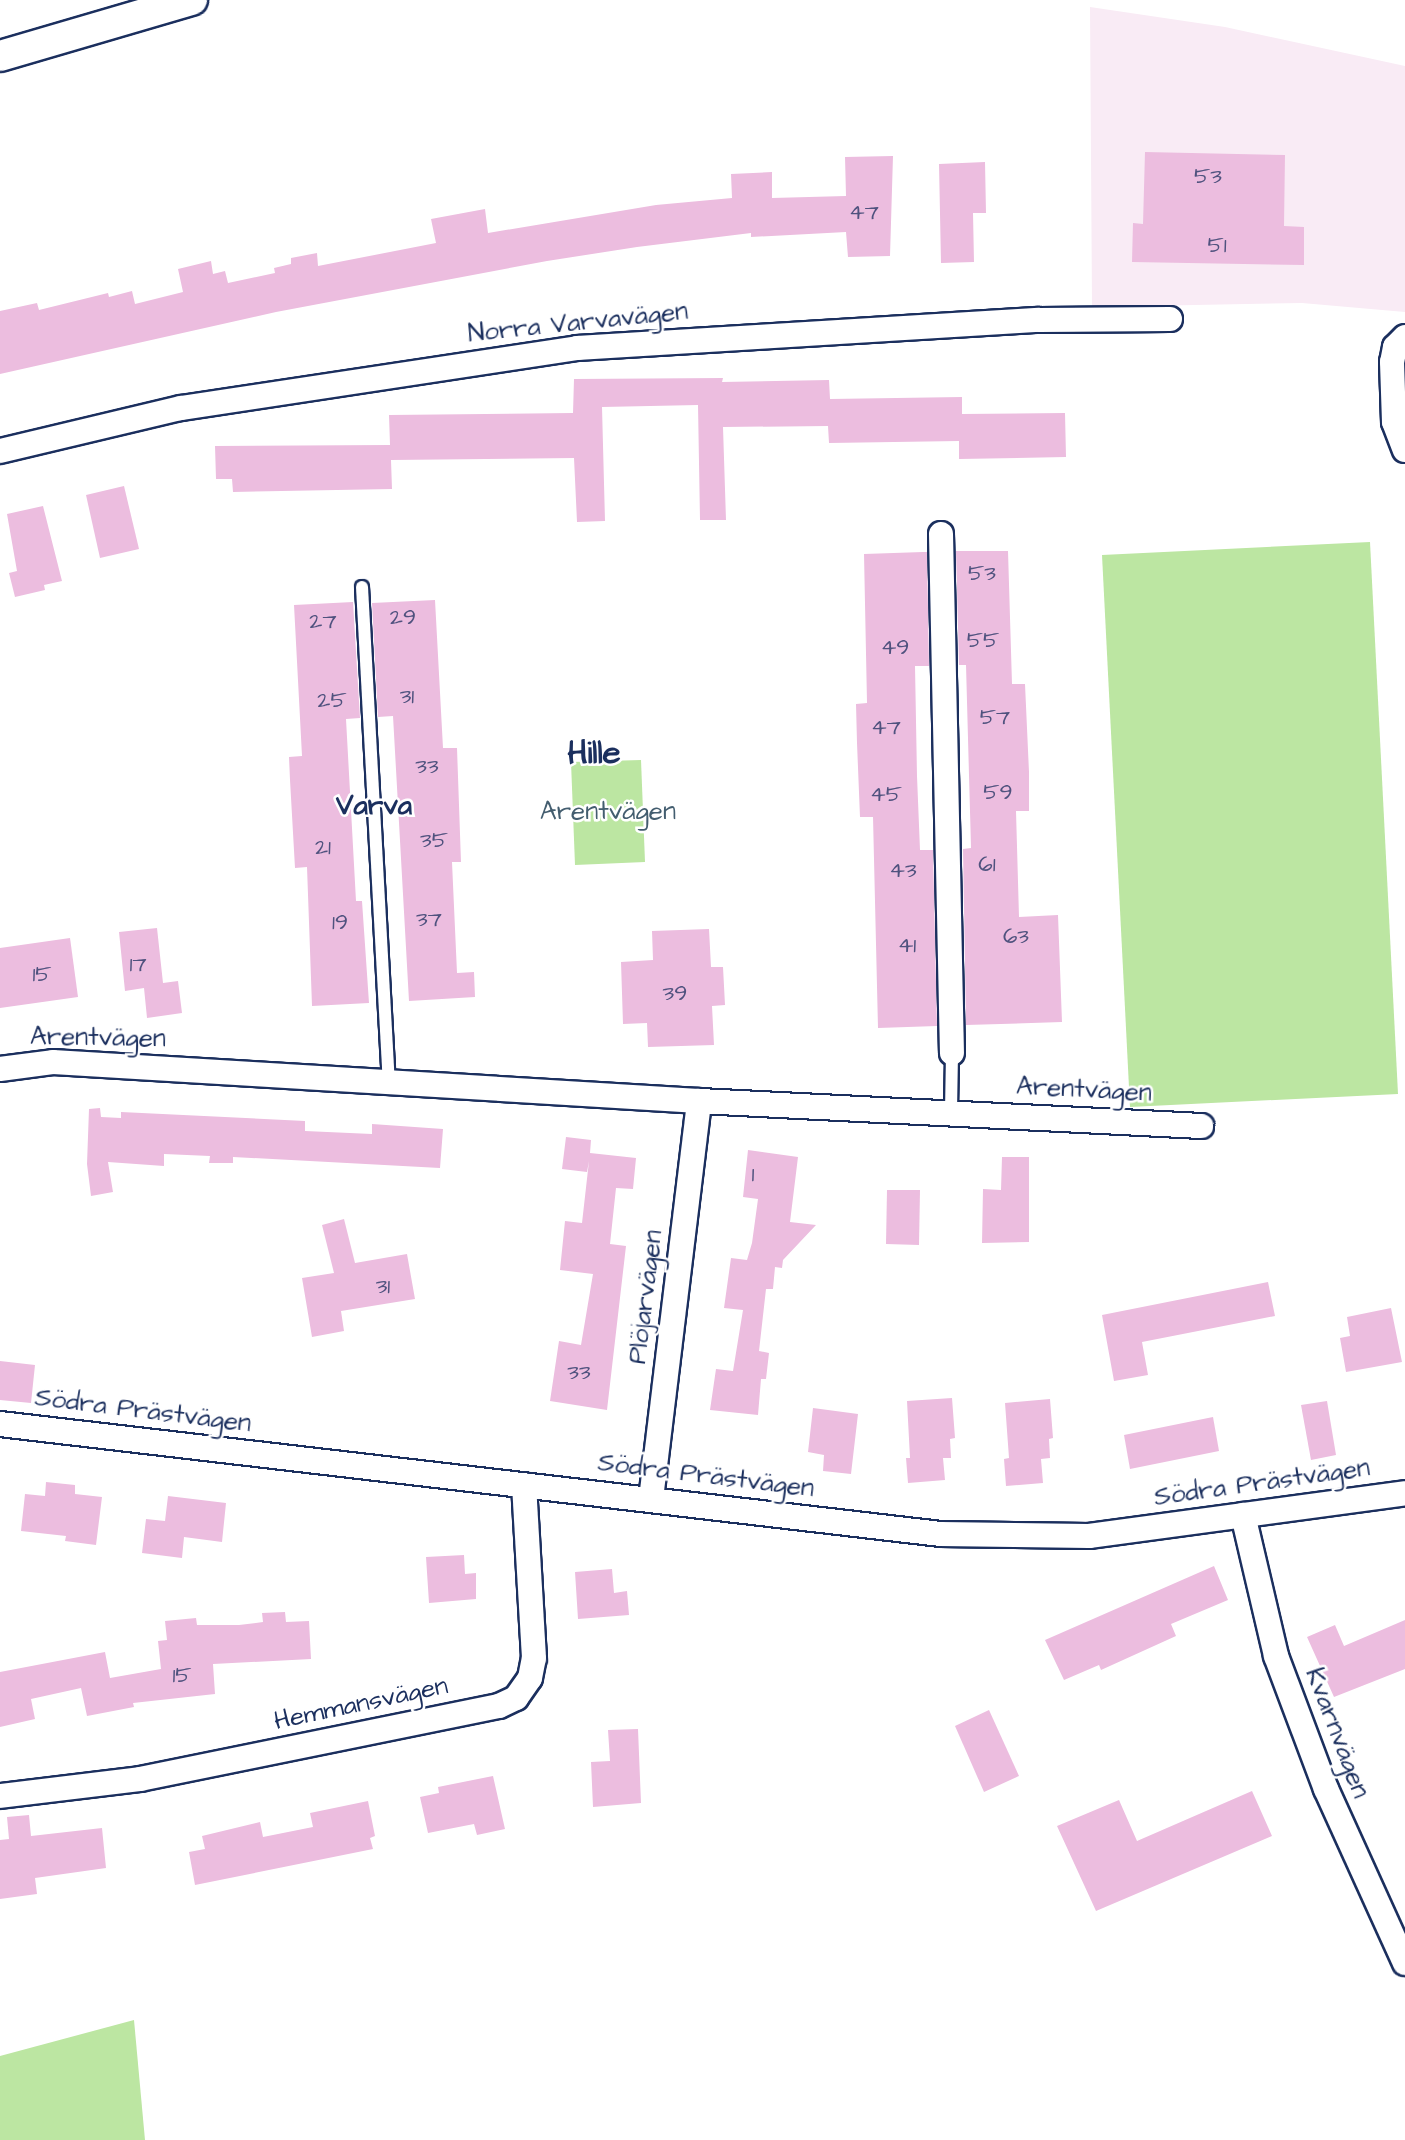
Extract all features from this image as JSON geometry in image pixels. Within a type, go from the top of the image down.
[{"type":"street","points":[[0,56],[192,0]]},
{"type":"street","name":"Norra Varvavägen","points":[[0,452],[181,408],[577,348],[1039,320],[1170,319]]},
{"type":"street","points":[[1402,339],[1392,362],[1394,422],[1405,450]]},
{"type":"street","points":[[941,534],[952,1053]]},
{"type":"street","name":"Arentvägen","points":[[0,1069],[53,1062],[699,1101],[951,1111],[1201,1126]]},
{"type":"street","name":"Plöjarvägen","points":[[651,1499],[699,1101]]},
{"type":"street","name":"Södra Prästvägen","points":[[0,1424],[940,1534],[1089,1536],[1405,1493]]},
{"type":"street","name":"Hemmansvägen","points":[[0,1796],[140,1779],[499,1706],[516,1698],[530,1678],[534,1658],[524,1485]]},
{"type":"street","name":"Kvarnvägen","points":[[1243,1515],[1276,1656],[1326,1789],[1405,1963]]},
{"type":"lane","points":[[362,587],[389,1081]]},
{"type":"lane","points":[[951,1111],[952,1053]]},
{"type":"shaded area","points":[[1090,7],[1225,27],[1405,66],[1405,312],[1302,303],[1092,307]]},
{"type":"green space","points":[[1370,542],[1398,1094],[1130,1107],[1102,555]]},
{"type":"green space","name":"Arentvägen","points":[[641,760],[645,862],[575,865],[571,762]]},
{"type":"green space","points":[[134,2020],[145,2140],[0,2140],[0,2056]]},
{"type":"building","points":[[1145,152],[1285,155],[1284,226],[1304,227],[1304,265],[1132,262],[1133,223],[1143,224]]},
{"type":"building","points":[[893,156],[890,256],[848,257],[846,232],[751,237],[751,233],[637,247],[547,261],[276,312],[0,374],[0,311],[37,303],[39,310],[108,293],[109,297],[132,291],[135,304],[183,292],[178,269],[211,261],[213,274],[225,271],[228,283],[275,273],[274,268],[291,264],[291,258],[317,253],[318,266],[436,243],[431,219],[485,209],[488,233],[656,205],[732,198],[731,174],[772,172],[772,198],[846,196],[845,157]]},
{"type":"building","points":[[985,162],[986,213],[973,213],[974,262],[941,263],[939,164]]},
{"type":"building","points":[[723,378],[722,382],[829,380],[830,399],[962,397],[962,414],[1065,413],[1066,457],[959,459],[959,441],[829,443],[828,426],[723,427],[726,520],[700,520],[698,405],[602,407],[605,521],[577,522],[574,458],[391,460],[392,489],[233,492],[232,479],[216,479],[215,446],[390,445],[389,415],[573,413],[574,379]]},
{"type":"building","points":[[124,486],[139,549],[100,558],[86,495]]},
{"type":"building","points":[[43,506],[62,581],[44,585],[45,590],[15,597],[9,573],[17,571],[7,514]]},
{"type":"building","points":[[956,551],[1008,551],[1012,684],[1025,684],[1029,772],[1029,811],[1016,811],[1019,917],[1058,915],[1062,1022],[966,1025],[963,849],[971,848],[966,665],[959,665]]},
{"type":"building","points":[[927,552],[929,666],[915,666],[917,776],[920,850],[933,850],[937,1026],[878,1028],[873,817],[860,817],[857,743],[856,704],[867,703],[864,554]]},
{"type":"building","points":[[435,600],[443,748],[457,748],[461,862],[452,862],[457,973],[474,972],[475,997],[409,1001],[393,716],[378,717],[372,603]]},
{"type":"building","points":[[353,602],[360,718],[346,719],[356,901],[362,901],[369,1003],[312,1006],[307,867],[295,868],[290,780],[289,757],[302,756],[294,605]]},
{"type":"building","points":[[157,928],[163,983],[178,981],[182,1013],[147,1018],[144,988],[125,991],[119,932]]},
{"type":"building","points":[[709,929],[711,967],[723,967],[725,1005],[712,1006],[714,1045],[648,1047],[647,1023],[623,1024],[621,962],[653,960],[652,931]]},
{"type":"building","points":[[70,938],[78,997],[0,1008],[0,948]]},
{"type":"building","points":[[100,1108],[101,1117],[121,1118],[121,1112],[305,1121],[305,1131],[372,1134],[372,1124],[443,1129],[440,1168],[233,1157],[233,1163],[209,1163],[210,1156],[164,1154],[164,1166],[108,1162],[113,1192],[91,1196],[87,1164],[89,1109]]},
{"type":"building","points":[[566,1137],[591,1140],[590,1153],[636,1158],[633,1189],[616,1188],[610,1244],[626,1246],[607,1410],[550,1401],[559,1341],[581,1345],[593,1274],[560,1270],[565,1221],[582,1223],[589,1161],[587,1172],[562,1169]]},
{"type":"building","points":[[748,1150],[798,1157],[790,1222],[816,1225],[783,1260],[782,1268],[775,1267],[773,1289],[766,1289],[759,1351],[769,1353],[766,1379],[761,1379],[758,1415],[710,1410],[716,1369],[733,1371],[743,1310],[724,1308],[731,1258],[747,1260],[752,1243],[758,1199],[743,1197]]},
{"type":"building","points":[[1002,1157],[1029,1157],[1029,1242],[982,1243],[983,1189],[1001,1190]]},
{"type":"building","points":[[887,1190],[920,1190],[919,1245],[886,1244]]},
{"type":"building","points":[[344,1219],[355,1263],[407,1254],[415,1299],[341,1311],[344,1331],[312,1337],[302,1278],[334,1273],[322,1225]]},
{"type":"building","points":[[1268,1282],[1275,1316],[1142,1342],[1148,1375],[1114,1381],[1102,1315]]},
{"type":"building","points":[[1391,1308],[1402,1362],[1346,1372],[1340,1338],[1350,1336],[1347,1317]]},
{"type":"building","points":[[0,1361],[35,1365],[31,1403],[0,1400]]},
{"type":"building","points":[[952,1398],[955,1438],[950,1439],[951,1458],[943,1458],[945,1480],[908,1483],[906,1458],[910,1458],[907,1401]]},
{"type":"building","points":[[1050,1399],[1053,1438],[1049,1439],[1050,1458],[1041,1459],[1043,1483],[1006,1486],[1004,1459],[1009,1458],[1005,1403]]},
{"type":"building","points":[[1327,1401],[1336,1455],[1311,1460],[1301,1405]]},
{"type":"building","points":[[813,1408],[858,1414],[851,1474],[823,1471],[824,1455],[808,1452]]},
{"type":"building","points":[[1213,1417],[1219,1451],[1130,1469],[1124,1435]]},
{"type":"building","points":[[46,1482],[75,1485],[75,1494],[102,1497],[96,1545],[65,1541],[66,1536],[21,1531],[25,1494],[45,1496]]},
{"type":"building","points":[[168,1496],[226,1503],[222,1542],[184,1537],[182,1558],[142,1553],[146,1519],[165,1521]]},
{"type":"building","points":[[464,1555],[465,1574],[476,1573],[476,1599],[429,1603],[426,1557]]},
{"type":"building","points":[[1214,1566],[1228,1600],[1171,1624],[1176,1636],[1101,1670],[1099,1665],[1064,1680],[1045,1640]]},
{"type":"building","points":[[612,1569],[614,1593],[627,1591],[629,1615],[578,1619],[575,1572]]},
{"type":"building","points":[[285,1612],[286,1622],[309,1621],[311,1659],[213,1664],[215,1694],[133,1703],[134,1707],[87,1716],[81,1688],[31,1699],[35,1719],[0,1727],[0,1672],[105,1652],[110,1678],[161,1669],[158,1641],[167,1640],[165,1621],[196,1618],[197,1625],[239,1625],[263,1622],[262,1613]]},
{"type":"building","points":[[1405,1620],[1405,1669],[1334,1697],[1307,1637],[1335,1625],[1344,1646]]},
{"type":"building","points":[[989,1710],[1019,1776],[984,1792],[955,1726]]},
{"type":"building","points":[[638,1729],[641,1803],[593,1807],[591,1762],[610,1761],[608,1730]]},
{"type":"building","points":[[493,1776],[505,1829],[477,1835],[474,1824],[428,1833],[420,1797],[439,1793],[438,1787]]},
{"type":"building","points":[[1252,1791],[1272,1836],[1096,1911],[1057,1826],[1119,1800],[1137,1841]]},
{"type":"building","points":[[368,1801],[375,1836],[370,1838],[373,1849],[195,1885],[189,1852],[205,1849],[202,1836],[260,1822],[263,1837],[313,1827],[310,1813]]},
{"type":"building","points":[[29,1815],[31,1836],[102,1828],[106,1868],[35,1878],[37,1894],[0,1899],[0,1840],[9,1839],[7,1817]]},
{"type":"district","name":"Hille","points":[[594,754]]},
{"type":"district","name":"Varva","points":[[374,806]]}]
